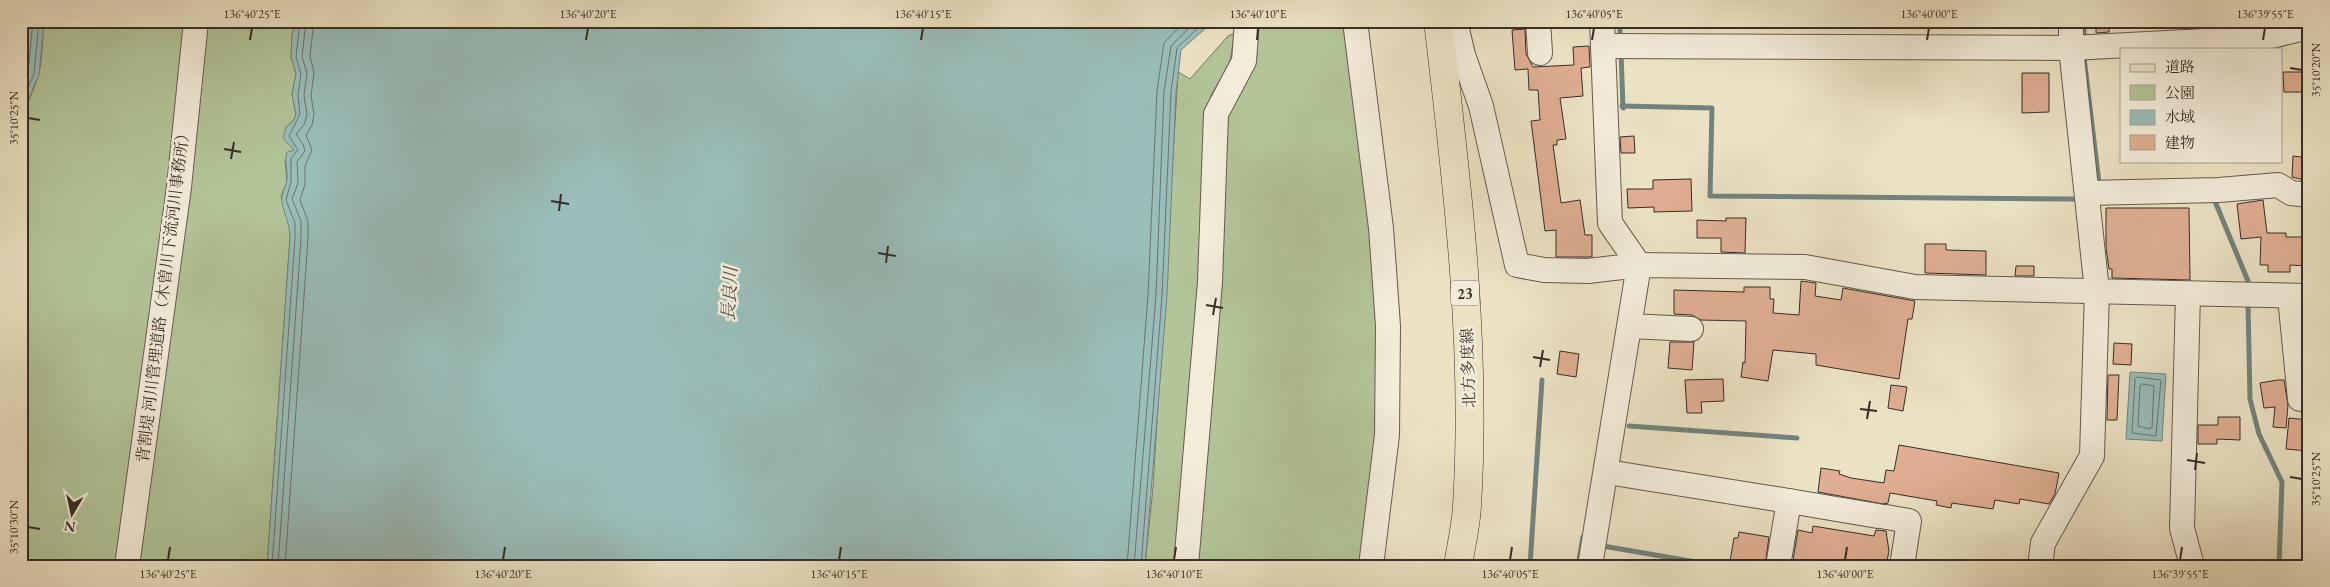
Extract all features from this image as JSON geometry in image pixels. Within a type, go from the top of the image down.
[{"type":"main road","name":"北方多度線","points":[[1438,21],[1457,177],[1470,377],[1467,508],[1458,566]]},
{"type":"street","name":"背割堤 河川管理道路（木曽川下流河川事務所）","points":[[127,566],[180,187],[196,21]]},
{"type":"street","points":[[1186,566],[1210,282],[1216,114],[1244,61],[1247,21]]},
{"type":"street","points":[[1355,21],[1381,228],[1388,326],[1387,435],[1371,566]]},
{"type":"street","points":[[1455,21],[1463,55],[1481,106],[1517,265],[1544,270],[1588,271],[1639,265],[1805,267],[1915,287],[2299,296],[2300,399]]},
{"type":"street","points":[[1538,21],[1540,52]]},
{"type":"street","points":[[1590,566],[1607,472],[1639,265],[1610,223],[1614,46],[1602,21]]},
{"type":"street","points":[[2040,566],[2043,543],[2092,456],[2097,291],[2071,48],[2071,21]]},
{"type":"street","points":[[1614,46],[2071,48],[2263,38],[2309,28]]},
{"type":"street","points":[[2087,193],[2219,190],[2278,185],[2291,193],[2309,194]]},
{"type":"street","points":[[2188,294],[2182,528],[2192,566]]},
{"type":"street","points":[[1630,326],[1691,329]]},
{"type":"street","points":[[1607,472],[1909,521],[1902,566]]},
{"type":"street","points":[[1778,566],[1789,501]]},
{"type":"green space","points":[[44,21],[187,21],[179,104],[118,566],[21,566],[21,139],[25,137],[24,127],[27,105],[40,70]]},
{"type":"green space","points":[[203,21],[293,21],[295,23],[292,35],[291,57],[296,74],[292,94],[296,114],[294,120],[286,127],[290,145],[295,150],[285,160],[287,182],[281,196],[290,224],[290,238],[267,566],[134,566]]},
{"type":"green space","points":[[1255,21],[1349,21],[1373,228],[1380,438],[1364,566],[1197,566],[1225,118]]},
{"type":"green space","points":[[1235,33],[1229,66],[1211,95],[1208,110],[1195,370],[1177,566],[1145,566],[1153,487],[1178,72],[1190,79],[1228,36]]},
{"type":"water","points":[[21,21],[44,21],[39,75],[25,107],[23,118],[27,128],[25,137],[21,139]]},
{"type":"water","name":"長良川","points":[[293,21],[1207,21],[1207,27],[1181,50],[1176,93],[1167,296],[1145,566],[267,566],[290,238],[283,208],[282,194],[287,180],[287,152],[294,150],[283,138],[286,127],[294,120],[296,114],[292,94],[296,74],[291,57],[292,35],[295,24]]},
{"type":"water","points":[[2130,372],[2166,374],[2162,441],[2126,439]]},
{"type":"building","points":[[2096,21],[2110,21],[2109,32],[2096,33]]},
{"type":"building","points":[[1525,29],[1526,54],[1533,67],[1574,65],[1573,47],[1589,46],[1590,67],[1581,68],[1583,96],[1560,98],[1566,139],[1557,140],[1557,145],[1553,145],[1561,203],[1580,200],[1585,235],[1592,235],[1592,257],[1556,257],[1556,230],[1545,231],[1531,121],[1540,120],[1538,90],[1529,90],[1528,69],[1515,70],[1512,30]]},
{"type":"building","points":[[2283,72],[2302,72],[2303,92],[2284,92]]},
{"type":"building","points":[[2022,73],[2049,73],[2049,112],[2022,113]]},
{"type":"building","points":[[1634,136],[1635,153],[1621,153],[1620,137]]},
{"type":"building","points":[[2293,156],[2309,158],[2309,181],[2292,177]]},
{"type":"building","points":[[1691,179],[1692,211],[1654,212],[1654,207],[1628,208],[1627,189],[1653,189],[1653,180]]},
{"type":"building","points":[[2263,200],[2267,233],[2286,233],[2286,237],[2308,237],[2308,266],[2290,265],[2290,272],[2268,272],[2268,265],[2260,265],[2261,237],[2241,239],[2237,204]]},
{"type":"building","points":[[2106,208],[2189,208],[2190,280],[2112,278],[2112,269],[2109,269],[2106,248]]},
{"type":"building","points":[[1726,218],[1746,218],[1745,253],[1721,252],[1721,238],[1697,238],[1697,220],[1726,221]]},
{"type":"building","points":[[1925,244],[1946,244],[1946,250],[1986,251],[1986,275],[1925,273]]},
{"type":"building","points":[[2016,266],[2034,266],[2034,276],[2015,276]]},
{"type":"building","points":[[1801,281],[1816,283],[1815,296],[1841,300],[1843,288],[1915,301],[1912,319],[1908,319],[1899,379],[1816,365],[1816,354],[1773,350],[1768,381],[1741,377],[1743,362],[1745,363],[1746,321],[1701,320],[1692,315],[1674,314],[1674,290],[1744,292],[1744,287],[1770,287],[1770,299],[1774,299],[1773,313],[1799,315]]},
{"type":"building","points":[[1670,342],[1694,342],[1692,370],[1668,368]]},
{"type":"building","points":[[2114,343],[2132,344],[2131,365],[2113,364]]},
{"type":"building","points":[[1560,351],[1579,354],[1576,377],[1557,374]]},
{"type":"building","points":[[2108,375],[2119,375],[2117,420],[2107,420]]},
{"type":"building","points":[[1723,379],[1724,401],[1701,402],[1702,413],[1687,413],[1685,380]]},
{"type":"building","points":[[2284,380],[2288,405],[2286,428],[2273,427],[2275,407],[2264,408],[2260,383]]},
{"type":"building","points":[[1891,385],[1907,387],[1903,411],[1888,408]]},
{"type":"building","points":[[2218,417],[2240,417],[2240,440],[2217,439],[2217,444],[2198,444],[2198,425],[2218,425]]},
{"type":"building","points":[[2289,418],[2309,420],[2309,451],[2286,449]]},
{"type":"building","points":[[1899,445],[2059,473],[2055,494],[2049,504],[2020,499],[2019,504],[1995,500],[1993,509],[1952,503],[1951,508],[1936,505],[1937,501],[1890,493],[1888,503],[1883,504],[1818,492],[1821,468],[1840,471],[1839,474],[1851,478],[1884,483],[1886,470],[1894,471]]},
{"type":"building","points":[[1813,526],[1874,536],[1876,530],[1886,531],[1889,551],[1886,566],[1792,566],[1798,530],[1812,533]]},
{"type":"building","points":[[1739,532],[1769,537],[1765,566],[1730,561],[1734,538],[1738,538]]},
{"type":"waterway","points":[[1620,21],[1620,41]]},
{"type":"waterway","points":[[2084,21],[2084,40]]},
{"type":"waterway","points":[[1621,52],[1623,108]]},
{"type":"waterway","points":[[2084,57],[2099,183]]},
{"type":"waterway","points":[[1622,106],[1712,108],[1710,196],[2074,199]]},
{"type":"waterway","points":[[2214,199],[2248,281],[2248,288]]},
{"type":"waterway","points":[[2248,304],[2250,399],[2259,434],[2282,482],[2279,566]]},
{"type":"waterway","points":[[1530,566],[1542,380]]},
{"type":"waterway","points":[[1629,426],[1797,438]]},
{"type":"waterway","points":[[1578,566],[1583,537]]},
{"type":"waterway","points":[[1603,546],[1719,566]]}]
